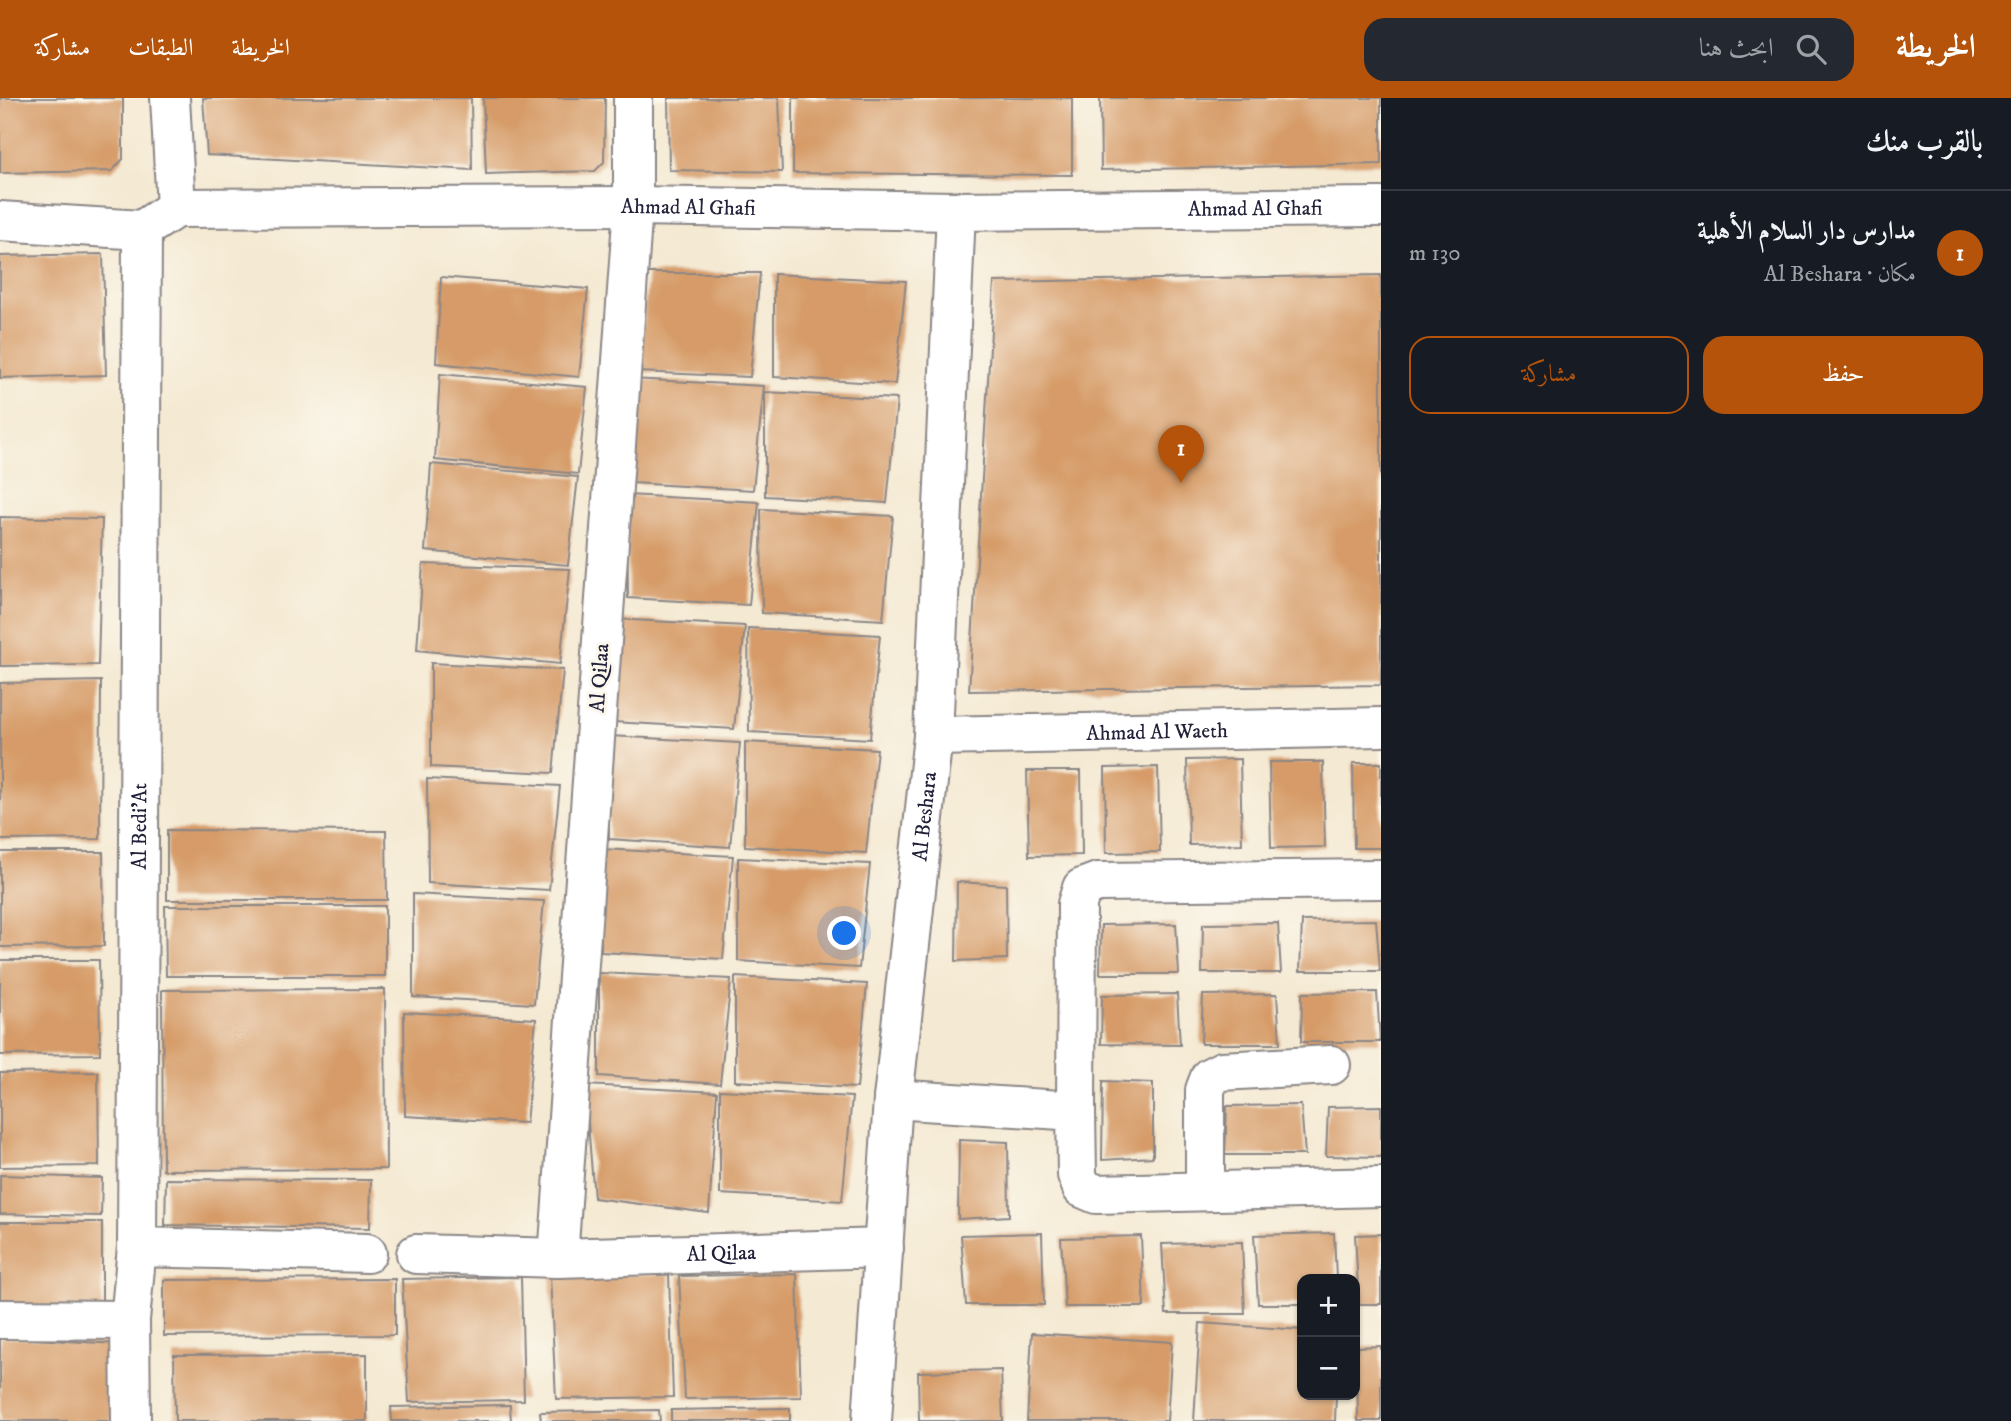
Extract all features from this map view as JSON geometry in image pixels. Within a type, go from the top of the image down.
[{"type":"street","points":[[0,222],[142,230],[176,208],[170,98]]},
{"type":"street","name":"Al Qilaa","points":[[558,1258],[633,206],[632,98]]},
{"type":"street","name":"Ahmad Al Ghafi","points":[[176,208],[633,206],[956,211],[1381,207]]},
{"type":"street","name":"Al Beshara","points":[[872,1421],[893,1099],[933,736],[956,211]]},
{"type":"street","name":"Al Bedi'At","points":[[131,1421],[130,1320],[137,1247],[142,230]]},
{"type":"street","name":"Ahmad Al Waeth","points":[[933,736],[1381,727]]},
{"type":"street","points":[[1381,879],[1098,882],[1082,888],[1077,904],[1076,1111],[1077,1175],[1082,1188],[1096,1194],[1381,1187]]},
{"type":"street","points":[[1205,1191],[1205,1090],[1210,1077],[1222,1071],[1331,1065]]},
{"type":"street","points":[[893,1099],[1076,1111]]},
{"type":"street","points":[[137,1247],[367,1253]]},
{"type":"street","name":"Al Qilaa","points":[[416,1254],[558,1258],[884,1248]]},
{"type":"street","points":[[0,1319],[130,1320]]},
{"type":"building","points":[[0,98],[123,98],[123,159],[112,171],[0,173]]},
{"type":"building","points":[[203,98],[471,98],[472,170],[207,155]]},
{"type":"building","points":[[483,98],[605,98],[604,162],[595,171],[486,174]]},
{"type":"building","points":[[668,98],[779,98],[782,172],[669,170]]},
{"type":"building","points":[[793,98],[1072,98],[1072,175],[793,173]]},
{"type":"building","points":[[1100,98],[1381,98],[1381,164],[1101,170]]},
{"type":"building","points":[[103,254],[106,375],[0,378],[0,256]]},
{"type":"building","points":[[648,273],[760,273],[750,377],[638,372]]},
{"type":"building","points":[[774,274],[906,281],[895,384],[774,377]]},
{"type":"building","points":[[1381,275],[1381,685],[969,691],[994,282]]},
{"type":"building","points":[[441,277],[588,289],[579,377],[436,363]]},
{"type":"building","points":[[440,374],[587,387],[578,474],[435,460]]},
{"type":"building","points":[[631,379],[764,386],[753,490],[632,483]]},
{"type":"building","points":[[765,392],[897,399],[887,503],[765,496]]},
{"type":"building","points":[[431,464],[578,477],[568,565],[425,551]]},
{"type":"building","points":[[627,495],[759,502],[749,605],[628,598]]},
{"type":"building","points":[[761,509],[893,516],[883,620],[762,613]]},
{"type":"building","points":[[0,517],[102,519],[98,665],[0,666]]},
{"type":"building","points":[[423,564],[570,569],[560,664],[417,650]]},
{"type":"building","points":[[613,619],[745,626],[734,729],[613,722]]},
{"type":"building","points":[[748,628],[880,635],[870,739],[749,732]]},
{"type":"building","points":[[431,663],[563,670],[553,773],[431,767]]},
{"type":"building","points":[[101,681],[100,839],[0,840],[0,683]]},
{"type":"building","points":[[609,736],[740,743],[730,847],[609,839]]},
{"type":"building","points":[[745,742],[877,749],[866,853],[745,846]]},
{"type":"building","points":[[1240,759],[1242,844],[1189,845],[1187,760]]},
{"type":"building","points":[[1269,762],[1323,762],[1325,847],[1271,848]]},
{"type":"building","points":[[1353,763],[1381,763],[1381,848],[1354,848]]},
{"type":"building","points":[[1158,767],[1160,852],[1106,853],[1105,768]]},
{"type":"building","points":[[1027,771],[1081,771],[1082,855],[1029,856]]},
{"type":"building","points":[[427,779],[560,786],[549,890],[428,883]]},
{"type":"building","points":[[167,830],[386,831],[387,900],[167,900]]},
{"type":"building","points":[[601,849],[733,856],[723,959],[601,952]]},
{"type":"building","points":[[0,852],[103,852],[104,946],[0,947]]},
{"type":"building","points":[[738,858],[870,864],[859,968],[738,961]]},
{"type":"building","points":[[957,882],[1006,885],[1007,959],[956,961]]},
{"type":"building","points":[[413,894],[544,901],[534,1004],[413,997]]},
{"type":"building","points":[[165,906],[385,906],[385,976],[166,976]]},
{"type":"building","points":[[1376,920],[1380,971],[1300,971],[1302,921]]},
{"type":"building","points":[[1278,923],[1281,973],[1202,973],[1203,924]]},
{"type":"building","points":[[1176,924],[1179,974],[1100,974],[1101,925]]},
{"type":"building","points":[[0,960],[99,960],[100,1054],[0,1055]]},
{"type":"building","points":[[599,973],[731,979],[720,1084],[599,1076]]},
{"type":"building","points":[[735,977],[867,984],[857,1088],[735,1081]]},
{"type":"building","points":[[385,989],[386,1169],[163,1170],[162,990]]},
{"type":"building","points":[[1377,992],[1380,1042],[1301,1042],[1302,993]]},
{"type":"building","points":[[1177,994],[1180,1045],[1101,1044],[1102,995]]},
{"type":"building","points":[[1277,994],[1280,1044],[1201,1044],[1203,995]]},
{"type":"building","points":[[404,1012],[536,1019],[526,1123],[405,1116]]},
{"type":"building","points":[[98,1072],[99,1166],[0,1167],[0,1073]]},
{"type":"building","points":[[1103,1081],[1153,1083],[1153,1157],[1102,1160]]},
{"type":"building","points":[[585,1085],[717,1092],[709,1213],[594,1198]]},
{"type":"building","points":[[720,1090],[852,1097],[842,1201],[720,1194]]},
{"type":"building","points":[[1301,1105],[1305,1155],[1225,1155],[1227,1106]]},
{"type":"building","points":[[1381,1106],[1381,1157],[1326,1156],[1328,1107]]},
{"type":"building","points":[[959,1140],[1008,1142],[1009,1216],[958,1219]]},
{"type":"building","points":[[0,1175],[102,1178],[101,1216],[0,1214]]},
{"type":"building","points":[[166,1179],[371,1180],[370,1228],[165,1225]]},
{"type":"building","points":[[0,1222],[102,1222],[102,1310],[0,1310]]},
{"type":"building","points":[[1042,1233],[1044,1305],[966,1305],[961,1235]]},
{"type":"building","points":[[1334,1233],[1336,1274],[1297,1274],[1297,1304],[1258,1304],[1254,1235]]},
{"type":"building","points":[[1381,1234],[1381,1304],[1360,1304],[1360,1274],[1357,1274],[1355,1235]]},
{"type":"building","points":[[1141,1236],[1144,1307],[1065,1307],[1061,1238]]},
{"type":"building","points":[[1242,1242],[1245,1314],[1166,1314],[1162,1244]]},
{"type":"building","points":[[669,1274],[673,1397],[556,1399],[550,1276]]},
{"type":"building","points":[[797,1274],[801,1397],[685,1399],[679,1276]]},
{"type":"building","points":[[521,1277],[524,1400],[409,1402],[402,1279]]},
{"type":"building","points":[[395,1279],[395,1335],[164,1336],[164,1280]]},
{"type":"building","points":[[1200,1323],[1297,1330],[1297,1400],[1336,1400],[1335,1421],[1194,1421]]},
{"type":"building","points":[[1032,1333],[1172,1342],[1167,1421],[1027,1421]]},
{"type":"building","points":[[0,1337],[117,1344],[112,1421],[0,1421]]},
{"type":"building","points":[[1381,1346],[1381,1421],[1358,1421],[1360,1347]]},
{"type":"building","points":[[367,1354],[367,1421],[175,1421],[174,1355]]},
{"type":"building","points":[[1001,1370],[1003,1421],[919,1421],[918,1372]]},
{"type":"building","points":[[510,1405],[511,1421],[392,1421],[391,1407]]},
{"type":"building","points":[[790,1408],[790,1421],[671,1421],[671,1410]]},
{"type":"building","points":[[659,1410],[660,1421],[541,1421],[540,1412]]},
{"type":"place","name":"مدارس دار السلام الأهلية","points":[[1181,483]]}]
